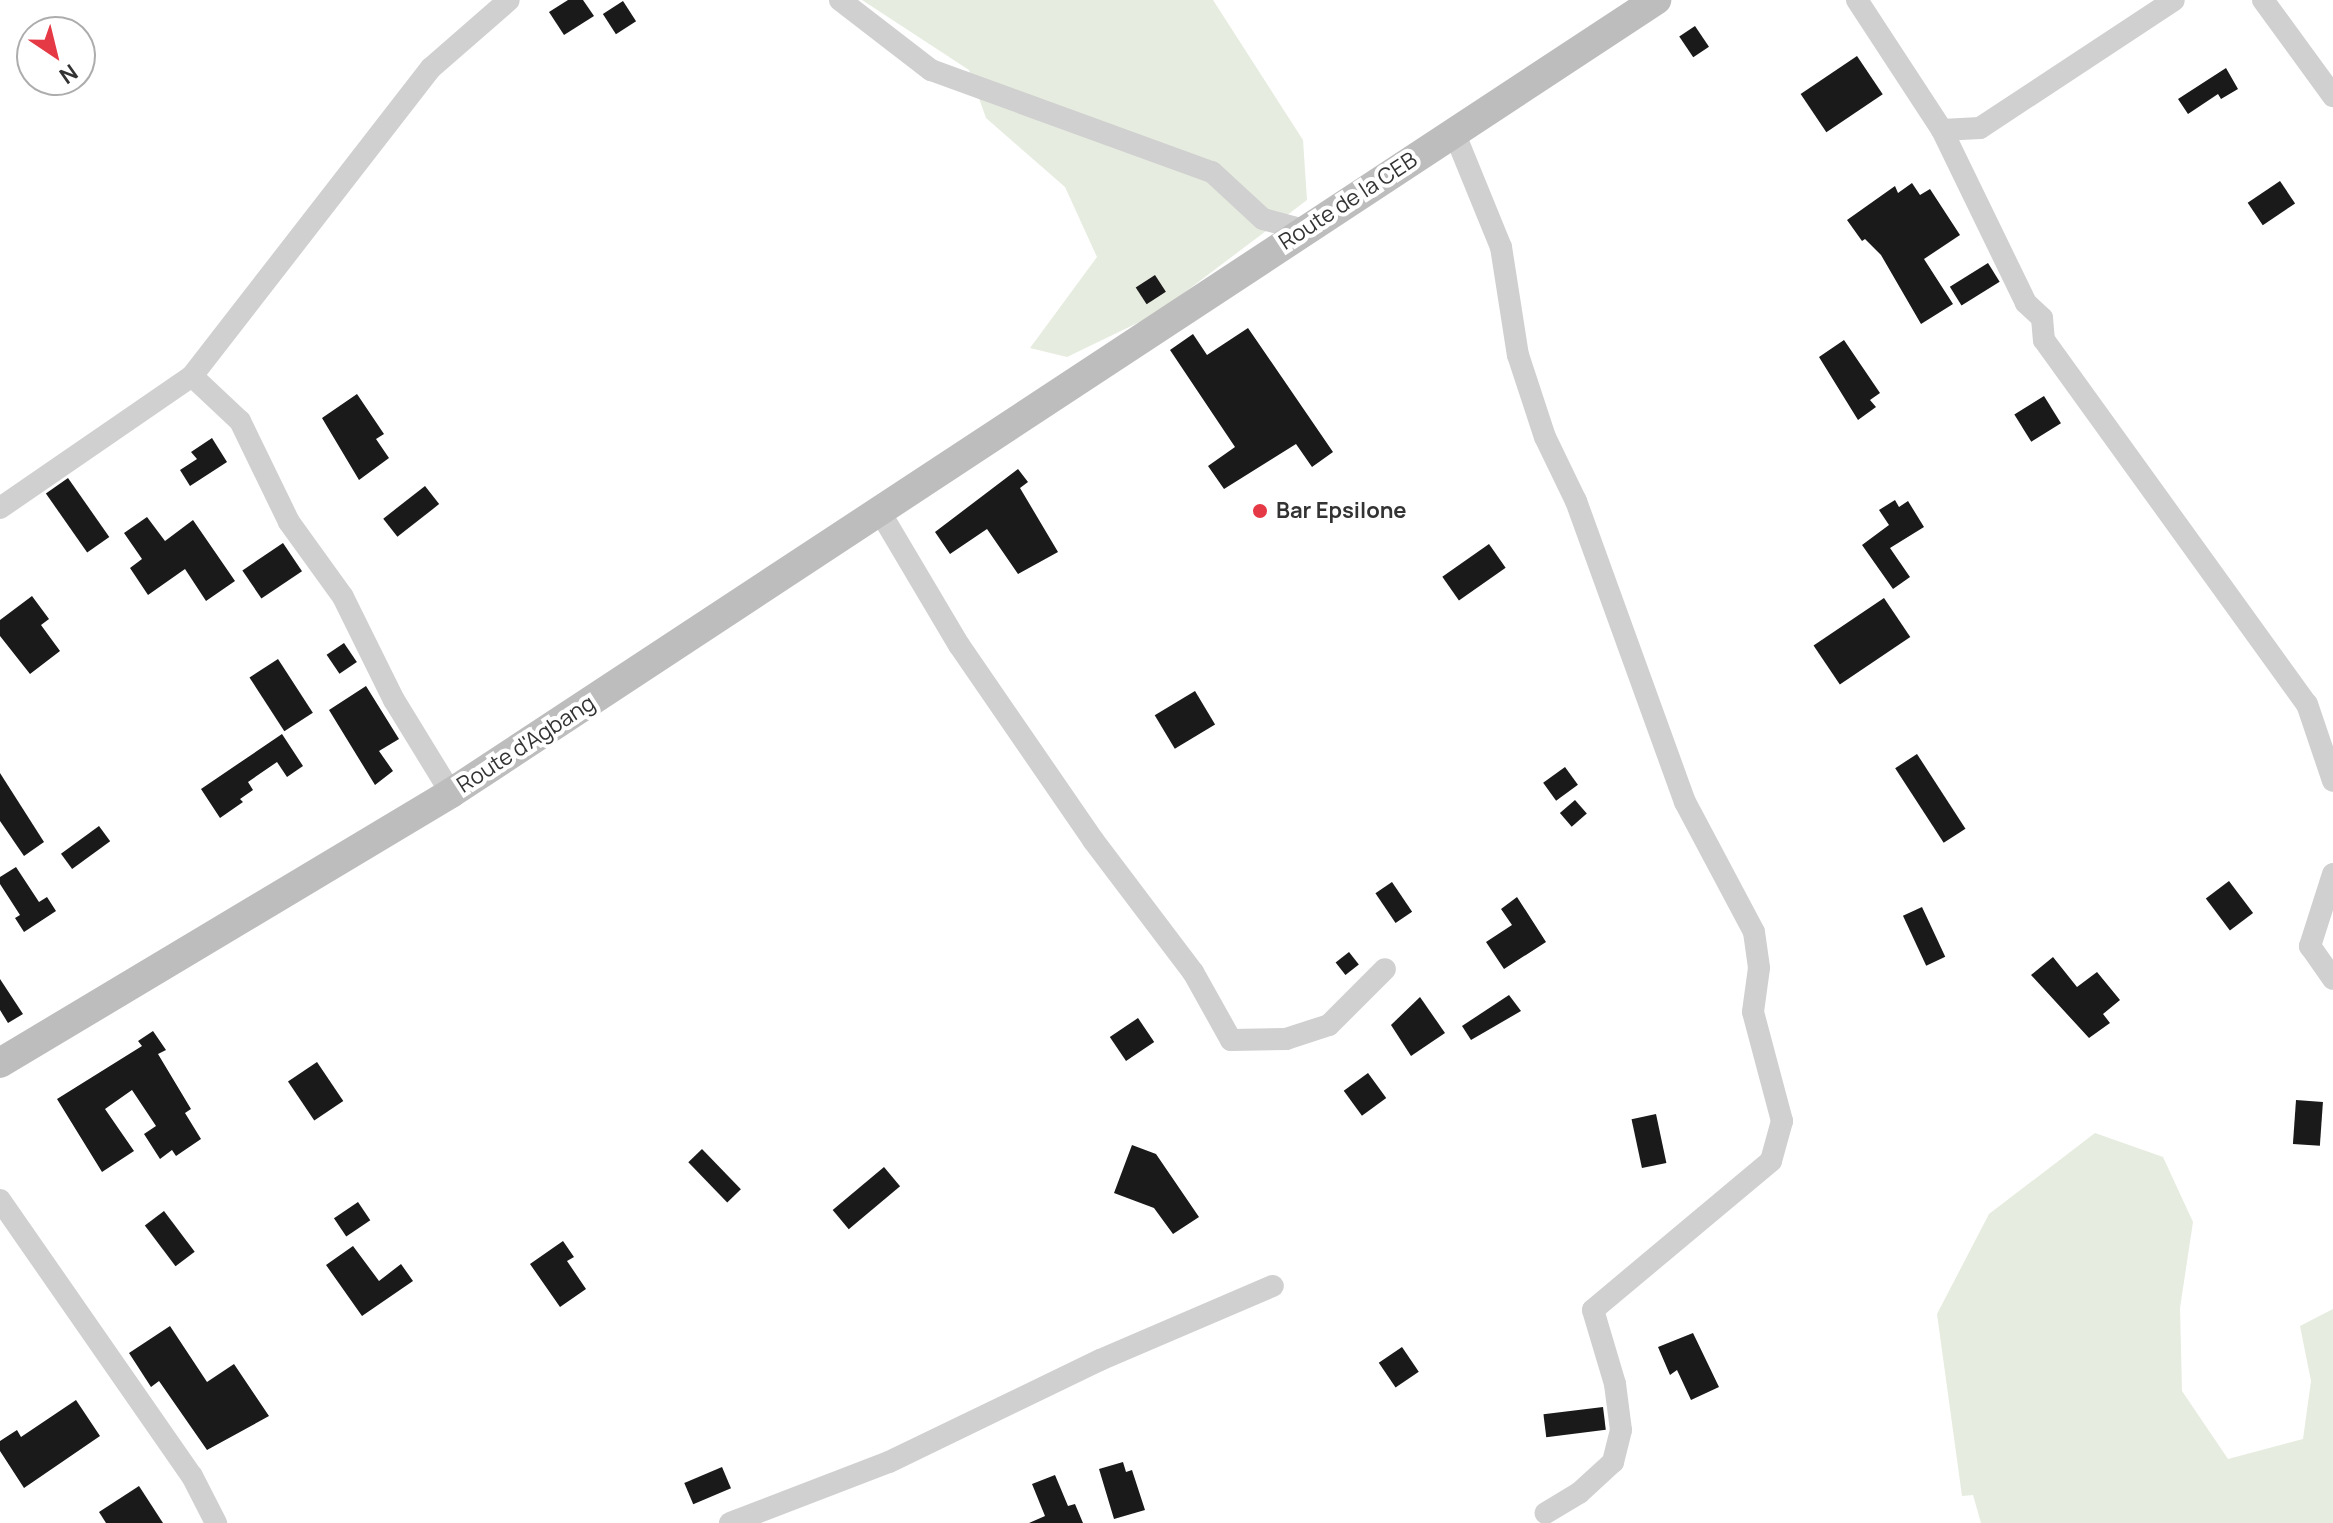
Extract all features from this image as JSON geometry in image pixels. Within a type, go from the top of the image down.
[{"type":"main road","name":"Route de la CEB","points":[[1041,405],[1656,0]]},
{"type":"main road","name":"Route d'Agbang","points":[[0,1063],[451,793],[1041,405]]},
{"type":"street","points":[[0,508],[192,376],[431,68],[509,0]]},
{"type":"street","points":[[840,0],[931,70],[1212,172],[1263,219],[1304,230]]},
{"type":"street","points":[[1857,0],[1942,130],[2026,303],[2042,318],[2044,340],[2307,704],[2333,781]]},
{"type":"street","points":[[1942,130],[1980,128],[2174,0]]},
{"type":"street","points":[[2263,0],[2333,96]]},
{"type":"street","points":[[1454,132],[1501,247],[1518,355],[1545,437],[1576,501],[1685,802],[1754,932],[1759,968],[1753,1012],[1782,1121],[1771,1161],[1593,1310],[1615,1384],[1621,1430],[1613,1462],[1579,1493],[1546,1513]]},
{"type":"street","points":[[192,376],[240,421],[289,522],[343,597],[394,700],[451,793]]},
{"type":"street","points":[[880,512],[959,645],[1093,840],[1193,972],[1231,1040],[1286,1039],[1329,1025],[1385,969]]},
{"type":"street","points":[[2333,874],[2328,906],[2310,946],[2333,979]]},
{"type":"street","points":[[0,1200],[192,1476],[216,1523]]},
{"type":"street","points":[[730,1523],[889,1462],[1100,1360],[1273,1286]]},
{"type":"shaded area","points":[[862,0],[1213,0],[1303,140],[1307,200],[1156,314],[1067,357],[1030,348],[1097,257],[1065,187],[986,118],[969,70]]},
{"type":"shaded area","points":[[2095,1133],[2163,1157],[2193,1222],[2180,1308],[2182,1391],[2228,1459],[2303,1439],[2311,1381],[2300,1326],[2333,1309],[2333,1523],[1981,1523],[1973,1495],[1962,1496],[1937,1314],[1989,1214]]},
{"type":"building","points":[[568,0],[583,0],[594,16],[564,35],[549,12]]},
{"type":"building","points":[[623,1],[636,21],[616,34],[603,14]]},
{"type":"building","points":[[1695,26],[1709,47],[1693,57],[1679,37]]},
{"type":"building","points":[[1857,56],[1883,94],[1826,132],[1801,94]]},
{"type":"building","points":[[2226,68],[2238,89],[2221,99],[2218,94],[2188,114],[2178,99]]},
{"type":"building","points":[[2280,181],[2295,203],[2263,225],[2248,203]]},
{"type":"building","points":[[1912,183],[1920,195],[1930,189],[1960,235],[1924,259],[1953,304],[1921,324],[1881,255],[1865,239],[1862,241],[1847,220],[1895,186],[1898,193]]},
{"type":"building","points":[[1988,263],[2000,282],[1961,306],[1950,287]]},
{"type":"building","points":[[1155,275],[1166,292],[1147,304],[1136,288]]},
{"type":"building","points":[[1248,328],[1333,452],[1312,467],[1296,444],[1224,489],[1208,466],[1235,447],[1170,350],[1193,334],[1207,355]]},
{"type":"building","points":[[1844,340],[1880,393],[1870,400],[1876,407],[1858,420],[1819,357]]},
{"type":"building","points":[[357,394],[384,434],[376,439],[389,458],[359,480],[322,418]]},
{"type":"building","points":[[2044,396],[2061,423],[2031,442],[2014,415]]},
{"type":"building","points":[[212,438],[227,462],[190,486],[180,470],[197,459],[191,452]]},
{"type":"building","points":[[1018,469],[1028,482],[1020,488],[1058,552],[1018,574],[987,529],[950,554],[935,532]]},
{"type":"building","points":[[68,478],[109,537],[87,552],[46,493]]},
{"type":"building","points":[[425,486],[439,504],[397,537],[383,519]]},
{"type":"building","points":[[1895,500],[1899,507],[1908,501],[1924,527],[1890,548],[1910,577],[1893,589],[1862,545],[1889,525],[1879,510]]},
{"type":"building","points":[[147,517],[165,541],[193,520],[235,581],[206,601],[185,569],[148,595],[130,568],[142,559],[124,533]]},
{"type":"building","points":[[283,543],[302,571],[261,599],[242,570]]},
{"type":"building","points":[[1489,544],[1506,568],[1459,600],[1442,577]]},
{"type":"building","points":[[32,596],[49,619],[41,625],[60,651],[30,674],[0,636],[0,620]]},
{"type":"building","points":[[1884,598],[1910,637],[1840,684],[1814,646]]},
{"type":"building","points":[[344,643],[357,662],[339,674],[327,655]]},
{"type":"building","points":[[278,659],[313,713],[284,731],[249,678]]},
{"type":"building","points":[[366,686],[399,739],[379,751],[393,771],[375,785],[329,710]]},
{"type":"building","points":[[1195,691],[1215,724],[1175,749],[1155,715]]},
{"type":"building","points":[[282,734],[303,766],[287,777],[277,762],[248,782],[253,790],[240,799],[243,802],[220,818],[201,789]]},
{"type":"building","points":[[1917,754],[1965,829],[1944,843],[1895,768]]},
{"type":"building","points":[[1565,767],[1578,785],[1556,801],[1543,783]]},
{"type":"building","points":[[0,773],[44,842],[24,856],[0,821]]},
{"type":"building","points":[[1575,800],[1587,814],[1572,827],[1560,813]]},
{"type":"building","points":[[99,826],[110,841],[72,869],[61,854]]},
{"type":"building","points":[[16,867],[39,902],[47,897],[56,911],[24,932],[15,918],[20,915],[0,884],[0,877]]},
{"type":"building","points":[[2229,881],[2253,913],[2230,930],[2206,898]]},
{"type":"building","points":[[1392,882],[1412,912],[1396,923],[1375,893]]},
{"type":"building","points":[[1517,897],[1546,942],[1504,969],[1486,942],[1512,925],[1501,909]]},
{"type":"building","points":[[1922,907],[1945,957],[1926,966],[1903,916]]},
{"type":"building","points":[[1349,952],[1359,965],[1345,975],[1336,962]]},
{"type":"building","points":[[2053,957],[2077,987],[2097,972],[2120,1000],[2103,1014],[2110,1023],[2089,1038],[2031,975]]},
{"type":"building","points":[[0,979],[23,1014],[8,1023],[0,1010]]},
{"type":"building","points":[[1509,995],[1521,1011],[1471,1040],[1462,1026]]},
{"type":"building","points":[[1420,997],[1445,1033],[1411,1056],[1391,1025]]},
{"type":"building","points":[[1138,1018],[1154,1042],[1126,1061],[1110,1037]]},
{"type":"building","points":[[153,1031],[166,1050],[158,1054],[191,1109],[185,1113],[201,1139],[176,1156],[172,1150],[160,1159],[144,1134],[156,1126],[132,1090],[105,1109],[134,1151],[102,1172],[57,1099],[142,1046],[138,1041]]},
{"type":"building","points":[[317,1062],[343,1101],[314,1121],[288,1082]]},
{"type":"building","points":[[1368,1073],[1386,1098],[1362,1116],[1344,1091]]},
{"type":"building","points":[[2296,1100],[2323,1102],[2320,1146],[2293,1144]]},
{"type":"building","points":[[1656,1114],[1666,1163],[1642,1168],[1632,1119]]},
{"type":"building","points":[[1132,1145],[1156,1154],[1199,1217],[1173,1234],[1154,1208],[1114,1193]]},
{"type":"building","points":[[702,1149],[741,1189],[727,1202],[688,1162]]},
{"type":"building","points":[[884,1167],[900,1186],[849,1229],[833,1210]]},
{"type":"building","points":[[358,1202],[370,1220],[346,1236],[334,1218]]},
{"type":"building","points":[[164,1211],[195,1252],[176,1266],[145,1225]]},
{"type":"building","points":[[563,1241],[574,1257],[567,1261],[586,1289],[560,1307],[530,1264]]},
{"type":"building","points":[[353,1246],[379,1281],[401,1264],[413,1281],[362,1316],[326,1265]]},
{"type":"building","points":[[170,1326],[207,1382],[234,1364],[269,1416],[207,1450],[159,1381],[151,1387],[129,1353]]},
{"type":"building","points":[[1693,1333],[1719,1387],[1691,1400],[1677,1370],[1670,1375],[1658,1347]]},
{"type":"building","points":[[1402,1347],[1419,1372],[1396,1388],[1379,1363]]},
{"type":"building","points":[[76,1400],[100,1436],[24,1488],[0,1451],[0,1441],[17,1430],[21,1437]]},
{"type":"building","points":[[1603,1407],[1606,1430],[1546,1437],[1543,1414]]},
{"type":"building","points":[[1123,1462],[1126,1472],[1132,1470],[1145,1510],[1114,1519],[1099,1469]]},
{"type":"building","points":[[722,1467],[731,1488],[693,1504],[684,1483]]},
{"type":"building","points":[[1055,1475],[1068,1506],[1075,1504],[1083,1523],[1029,1523],[1045,1516],[1032,1484]]},
{"type":"building","points":[[139,1486],[163,1523],[106,1523],[99,1512]]},
{"type":"place","name":"Bar Epsilone","points":[[1260,511]]}]
